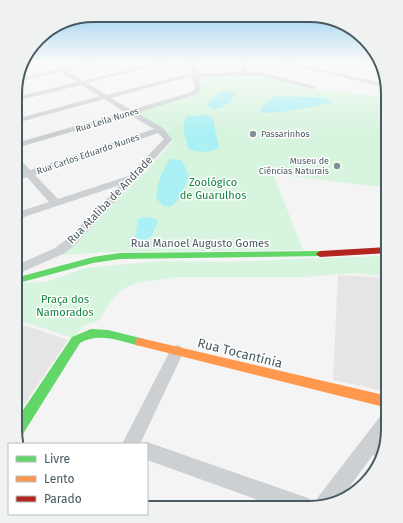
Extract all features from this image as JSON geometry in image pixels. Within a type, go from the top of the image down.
[{"type":"street","points":[[22,98],[73,85]]},
{"type":"street","points":[[87,85],[160,130]]},
{"type":"street","points":[[22,119],[148,85]]},
{"type":"street","name":"Rua Leila Nunes","points":[[22,144],[131,113],[197,91],[197,85]]},
{"type":"street","points":[[307,85],[314,87]]},
{"type":"street","name":"Rua Carlos Eduardo Nunes","points":[[22,176],[160,130]]},
{"type":"street","name":"Rua Ataliba de Andrade","points":[[22,268],[54,253],[71,242],[168,141],[168,137],[160,130]]},
{"type":"street","points":[[22,166],[56,203]]},
{"type":"street","points":[[22,215],[132,177]]},
{"type":"street","name":"Rua Manoel Augusto Gomes","points":[[22,279],[89,260],[120,256],[306,254],[381,250]]},
{"type":"street","name":"Rua Tocantínia","points":[[22,423],[73,342],[86,334],[100,332],[381,400]]},
{"type":"street","points":[[131,443],[177,351]]},
{"type":"street","points":[[331,497],[378,447]]},
{"type":"street","points":[[148,452],[288,501]]},
{"type":"shaded area","points":[[338,275],[381,278],[381,390],[333,380]]},
{"type":"shaded area","points":[[22,325],[68,340],[22,408]]},
{"type":"green space","name":"Zoológico de Guarulhos","points":[[198,85],[297,85],[316,90],[381,96],[381,187],[273,174],[303,250],[106,252],[62,255],[144,173],[172,142],[169,135],[135,113],[194,95],[199,90]]},
{"type":"green space","name":"Praça dos Namorados","points":[[381,256],[381,276],[353,273],[305,277],[177,277],[136,283],[122,290],[112,300],[98,321],[85,325],[73,338],[22,322],[22,283],[46,282],[85,268],[160,261],[221,262]]},
{"type":"water","points":[[224,91],[235,91],[233,99],[228,104],[212,109],[207,105],[213,97]]},
{"type":"water","points":[[274,97],[327,98],[332,103],[275,113],[261,112],[260,109]]},
{"type":"water","points":[[208,115],[213,119],[219,147],[205,152],[189,149],[183,129],[185,119],[188,116]]},
{"type":"water","points":[[170,159],[182,160],[189,176],[177,201],[170,207],[163,206],[156,198],[160,177]]},
{"type":"water","points":[[143,217],[152,218],[158,221],[152,235],[145,241],[135,238],[138,219]]},
{"type":"traffic: fast","points":[[22,279],[93,260],[120,256],[320,254]]},
{"type":"traffic: fast","points":[[22,423],[76,340],[84,336],[100,333],[116,335],[140,342]]},
{"type":"traffic: slow","points":[[140,342],[381,400]]},
{"type":"traffic: jam","points":[[320,254],[381,250]]},
{"type":"place","name":"Passarinhos","points":[[253,134]]},
{"type":"place","name":"Museu de Ciências Naturais","points":[[337,166]]}]
